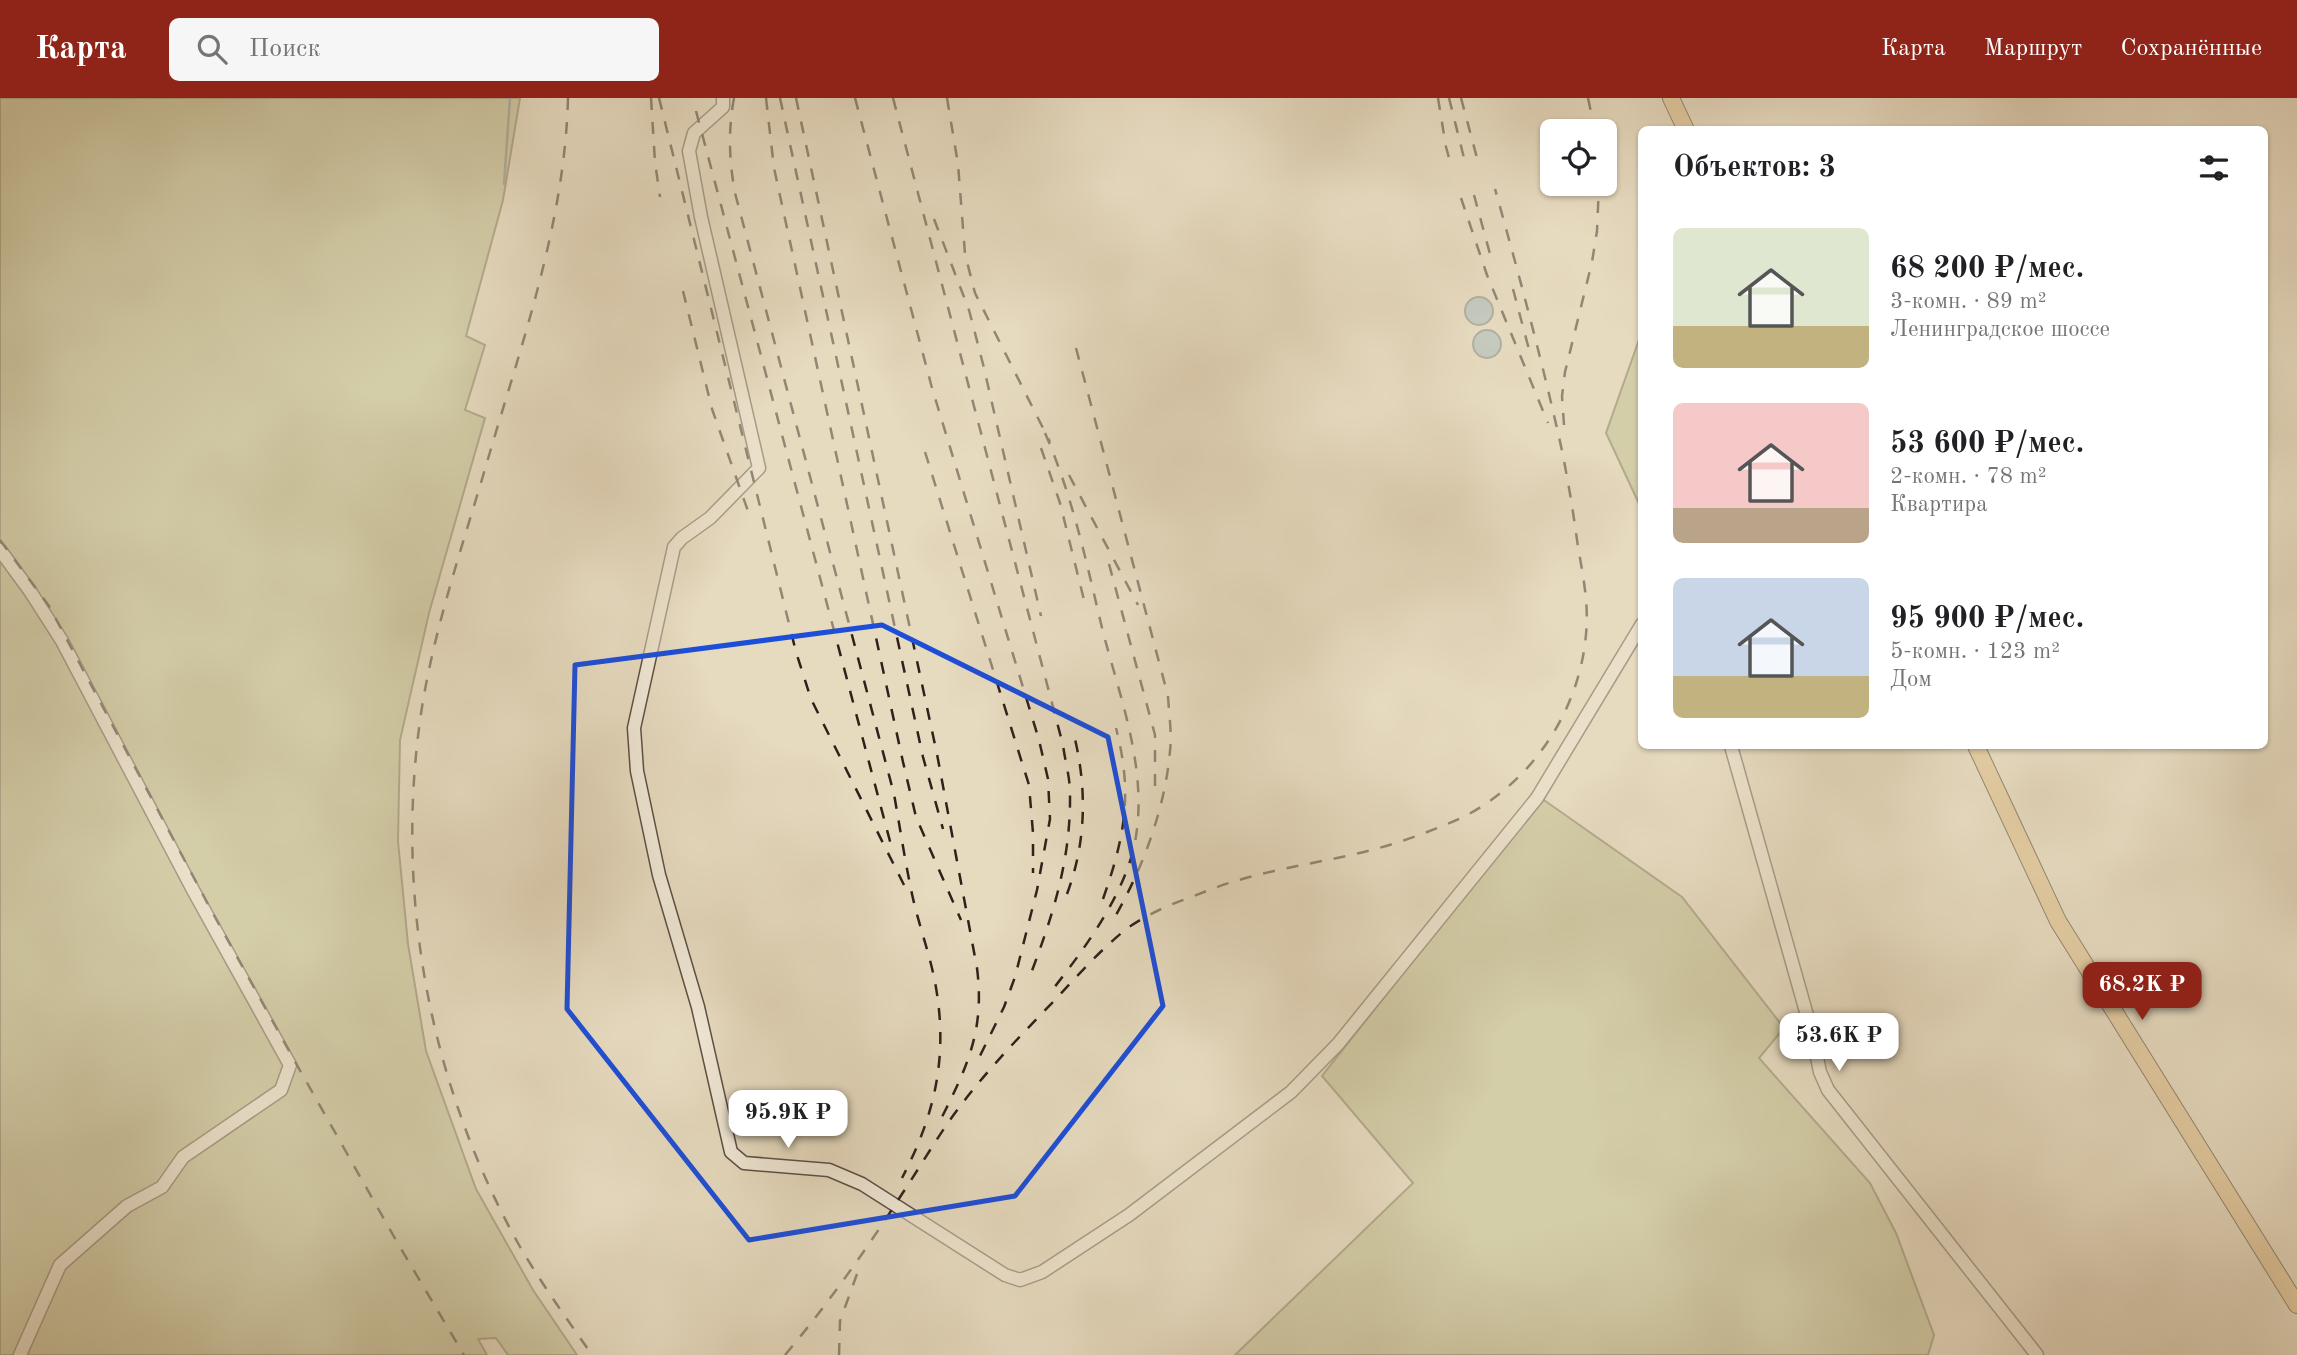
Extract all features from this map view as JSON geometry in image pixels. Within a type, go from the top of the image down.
[{"type":"main road","points":[[1671,98],[1684,126]]},
{"type":"main road","points":[[1977,749],[2058,920],[2297,1305]]},
{"type":"street","points":[[723,98],[723,107],[694,132],[689,151],[701,217],[759,468],[710,518],[674,547],[634,728],[636,771],[659,875],[698,1007],[731,1152],[744,1163],[829,1170],[862,1184],[1005,1275],[1020,1280],[1042,1272],[1129,1215],[1291,1092],[1338,1044],[1537,798],[1638,631]]},
{"type":"street","points":[[0,550],[62,641],[193,891],[290,1065],[281,1090],[183,1157],[162,1187],[127,1206],[60,1265],[20,1355]]},
{"type":"street","points":[[1732,749],[1812,1033],[1820,1072],[1828,1090],[2037,1355]]},
{"type":"highlighted area","points":[[882,625],[1108,737],[1163,1006],[1015,1196],[749,1240],[567,1009],[575,665]]},
{"type":"green space","points":[[0,98],[520,98],[503,200],[466,336],[485,345],[465,410],[485,418],[429,613],[400,740],[398,841],[408,944],[426,1051],[476,1189],[533,1290],[577,1355],[508,1355],[496,1338],[478,1339],[487,1355],[0,1355]]},
{"type":"green space","points":[[1638,342],[1638,502],[1606,433]]},
{"type":"green space","points":[[1541,798],[1682,897],[1784,1028],[1759,1058],[1870,1183],[1896,1233],[1934,1335],[1928,1355],[1235,1355],[1413,1183],[1322,1076]]},
{"type":"water","points":[[1479,297],[1489,301],[1493,311],[1489,321],[1479,325],[1469,321],[1465,311],[1469,301]]},
{"type":"water","points":[[1487,330],[1497,334],[1501,344],[1497,354],[1487,358],[1477,354],[1473,344],[1477,334]]},
{"type":"waterway","points":[[504,184],[510,98]]},
{"type":"railway","points":[[568,98],[559,188],[541,277],[454,572],[430,664],[415,765],[412,836],[415,907],[425,978],[440,1047],[460,1115],[487,1181],[519,1245],[592,1355]]},
{"type":"railway","points":[[651,98],[660,197]]},
{"type":"railway","points":[[659,98],[796,652],[811,699],[906,889]]},
{"type":"railway","points":[[734,98],[730,146],[735,193],[894,794],[912,894],[932,967],[938,1004],[940,1055],[937,1080],[924,1129],[902,1178]]},
{"type":"railway","points":[[766,98],[774,168],[916,817],[961,920]]},
{"type":"railway","points":[[780,98],[923,757],[943,829]]},
{"type":"railway","points":[[796,98],[937,754],[977,968],[978,1011],[972,1048],[940,1121]]},
{"type":"railway","points":[[855,98],[932,388],[1039,740],[1048,779],[1050,819],[1037,890],[1015,977],[1004,1007],[975,1066]]},
{"type":"railway","points":[[893,98],[1063,745],[1068,775],[1070,818],[1064,864],[1053,909],[1030,976]]},
{"type":"railway","points":[[947,98],[958,164],[965,254],[975,293],[1050,442]]},
{"type":"railway","points":[[1438,98],[1451,165]]},
{"type":"railway","points":[[1449,98],[1465,162]]},
{"type":"railway","points":[[1461,98],[1477,158]]},
{"type":"railway","points":[[1588,98],[1592,119]]},
{"type":"railway","points":[[696,111],[891,845]]},
{"type":"railway","points":[[785,1355],[860,1256],[966,1098],[1081,971],[1129,927],[1164,908],[1226,884],[1259,874],[1382,847],[1452,822],[1493,799],[1533,761],[1550,738],[1564,714],[1582,662],[1587,623],[1584,579],[1559,437],[1495,189]]},
{"type":"railway","points":[[1474,195],[1490,254]]},
{"type":"railway","points":[[1564,425],[1562,396],[1565,372],[1592,262],[1598,196]]},
{"type":"railway","points":[[1461,198],[1487,275],[1548,423]]},
{"type":"railway","points":[[934,219],[969,310],[1041,616]]},
{"type":"railway","points":[[1513,289],[1531,357]]},
{"type":"railway","points":[[683,291],[712,409],[749,514]]},
{"type":"railway","points":[[1076,348],[1168,696],[1170,724],[1171,744],[1158,815],[1136,876],[1116,915]]},
{"type":"railway","points":[[1045,433],[1071,506],[1085,556],[1124,707],[1138,785],[1136,836],[1124,877],[1092,936],[1053,989]]},
{"type":"railway","points":[[1041,448],[1060,503],[1085,604]]},
{"type":"railway","points":[[925,452],[1029,785],[1033,873]]},
{"type":"railway","points":[[1069,475],[1138,605]]},
{"type":"railway","points":[[0,540],[49,606],[293,1058],[464,1355]]},
{"type":"railway","points":[[1109,564],[1155,735],[1155,788]]},
{"type":"railway","points":[[1103,899],[1117,855],[1124,815],[1124,774],[1116,728]]},
{"type":"railway","points":[[1067,894],[1078,856],[1083,817],[1075,739]]},
{"type":"railway","points":[[839,1355],[840,1321],[857,1274]]}]
